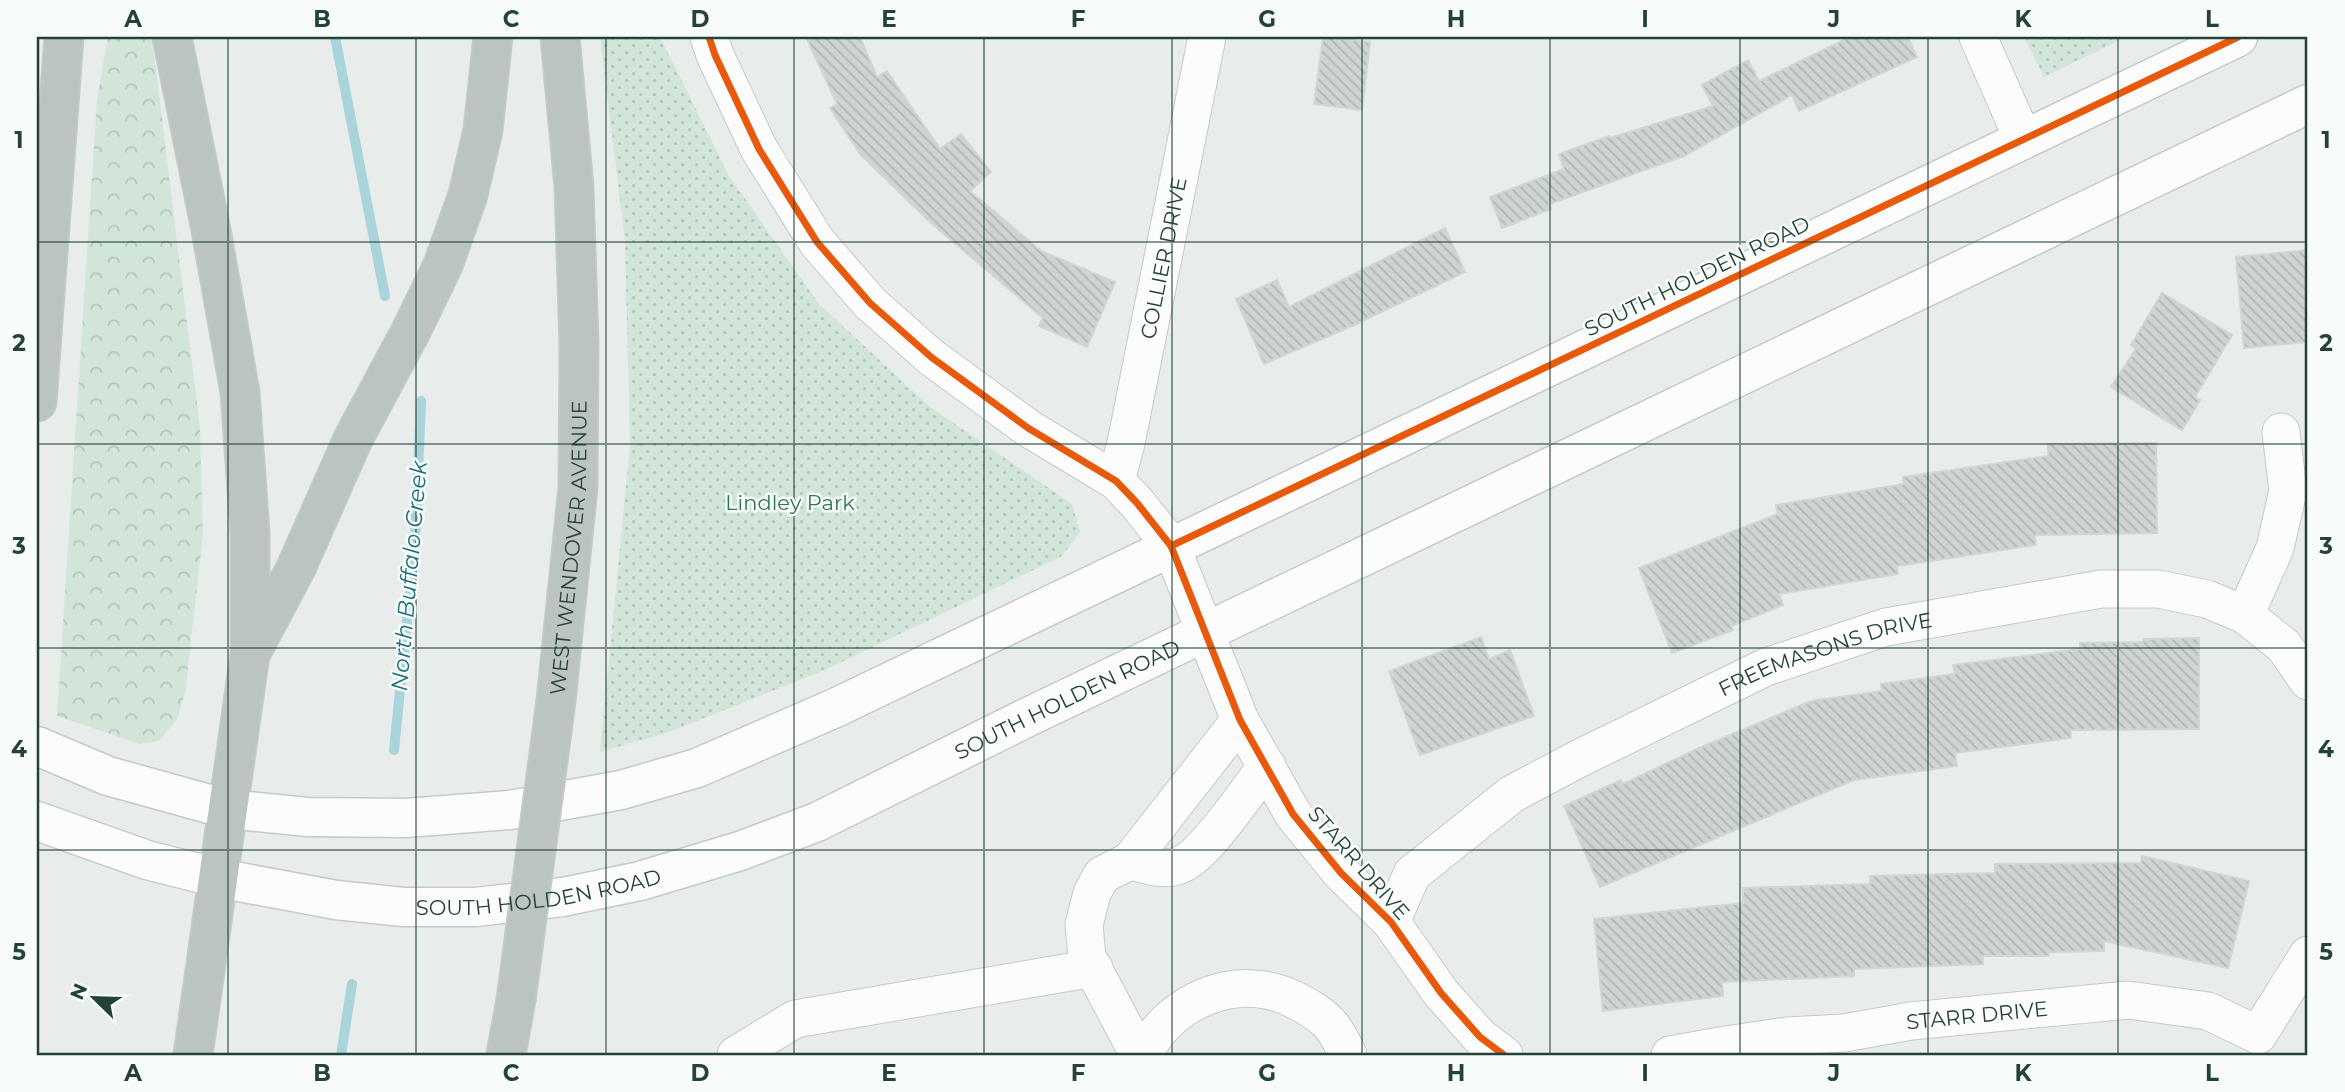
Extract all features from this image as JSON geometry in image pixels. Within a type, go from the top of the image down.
[{"type":"highway","points":[[37,402],[64,37]]},
{"type":"highway","points":[[172,37],[240,392],[250,533],[250,654],[193,1055]]},
{"type":"highway","points":[[250,654],[296,568],[353,439],[443,265],[468,195],[482,130],[494,37]]},
{"type":"highway","name":"WEST WENDOVER AVENUE","points":[[506,1055],[516,1000],[556,701],[578,487],[579,344],[574,187],[560,37]]},
{"type":"main road","name":"SOUTH HOLDEN ROAD","points":[[37,746],[108,776],[227,809],[308,817],[406,818],[510,810],[634,786],[697,768],[835,708],[2238,37]]},
{"type":"main road","name":"SOUTH HOLDEN ROAD","points":[[37,821],[147,860],[218,878],[336,900],[403,907],[476,907],[563,897],[640,881],[740,851],[817,822],[1206,632],[2308,104]]},
{"type":"street","name":"STARR DRIVE","points":[[709,37],[759,149],[817,242],[870,303],[931,357],[1017,420],[1116,481],[1171,546],[1240,719],[1293,814],[1341,873],[1391,922],[1441,993],[1480,1037],[1504,1055]]},
{"type":"street","name":"COLLIER DRIVE","points":[[1116,481],[1126,443],[1207,37]]},
{"type":"street","points":[[1978,37],[2024,139]]},
{"type":"street","points":[[2245,615],[2275,548],[2288,491],[2281,432]]},
{"type":"street","name":"FREEMASONS DRIVE","points":[[1391,922],[1412,874],[1512,794],[1766,667],[1886,627],[2101,589],[2158,589],[2207,599],[2245,615],[2284,646],[2308,681]]},
{"type":"street","points":[[1240,719],[1129,861],[1102,875],[1092,893],[1084,925],[1087,957],[1141,1055],[1151,1039],[1175,1013],[1200,998],[1234,988],[1249,987],[1277,991],[1314,1009],[1330,1024],[1348,1055]]},
{"type":"street","points":[[1129,861],[1162,868],[1180,866],[1212,837],[1267,766]]},
{"type":"street","points":[[1160,824],[1193,857]]},
{"type":"street","points":[[2259,1045],[2308,955]]},
{"type":"street","points":[[736,1055],[795,1019],[1094,968]]},
{"type":"street","name":"STARR DRIVE","points":[[1670,1055],[1787,1036],[1844,1033],[1912,1021],[2128,1000],[2208,1011],[2259,1045]]},
{"type":"green space","points":[[108,37],[152,37],[200,428],[203,535],[185,693],[177,719],[159,741],[140,744],[57,716],[97,99]]},
{"type":"green space","name":"Lindley Park","points":[[600,37],[660,37],[729,176],[819,304],[930,407],[1072,504],[1080,532],[1062,556],[825,670],[669,732],[600,752],[630,445],[625,241]]},
{"type":"green space","points":[[2024,37],[2118,37],[2120,40],[2044,77]]},
{"type":"building","points":[[806,37],[860,37],[877,77],[887,71],[940,149],[961,134],[991,172],[970,191],[1041,251],[1115,282],[1087,347],[1039,326],[1043,318],[931,223],[860,154],[830,108],[837,104]]},
{"type":"building","points":[[1323,37],[1370,42],[1362,110],[1314,104]]},
{"type":"building","points":[[1850,37],[1908,37],[1917,57],[1799,111],[1792,95],[1684,156],[1549,204],[1551,209],[1502,228],[1490,197],[1564,169],[1559,154],[1609,136],[1610,138],[1713,106],[1702,85],[1748,60],[1759,81]]},
{"type":"building","points":[[1445,228],[1465,272],[1264,364],[1236,299],[1277,280],[1289,307]]},
{"type":"building","points":[[2308,250],[2306,342],[2244,348],[2236,257]]},
{"type":"building","points":[[2162,293],[2232,335],[2195,397],[2200,400],[2182,430],[2111,387],[2136,349],[2131,345]]},
{"type":"building","points":[[2156,443],[2157,533],[2034,535],[2036,545],[1897,566],[1898,574],[1779,594],[1783,605],[1731,626],[1733,630],[1672,653],[1639,568],[1778,514],[1776,505],[1904,484],[1903,477],[2048,456],[2048,444]]},
{"type":"building","points":[[1481,637],[1489,659],[1510,650],[1534,716],[1420,755],[1389,671]]},
{"type":"building","points":[[2199,638],[2199,729],[2070,730],[2071,738],[1955,753],[1957,766],[1854,780],[1600,887],[1564,806],[1621,780],[1623,784],[1697,749],[1811,701],[1882,691],[1881,684],[1955,674],[1953,665],[2080,649],[2080,643]]},
{"type":"building","points":[[2142,856],[2249,881],[2228,968],[2104,941],[2104,951],[2049,952],[2048,956],[1983,956],[1983,964],[1854,969],[1854,976],[1722,982],[1723,996],[1603,1011],[1594,919],[1743,903],[1743,888],[1870,884],[1870,876],[1995,873],[1995,864],[2141,863]]},
{"type":"waterway","name":"North Buffalo Creek","points":[[335,37],[385,296]]},
{"type":"waterway","name":"North Buffalo Creek","points":[[394,750],[415,542],[421,401]]},
{"type":"waterway","name":"North Buffalo Creek","points":[[341,1055],[352,984]]},
{"type":"cycle path","points":[[709,37],[759,149],[817,242],[870,303],[931,357],[1028,428],[1116,481],[1171,546],[1240,720],[1293,814],[1341,873],[1391,922],[1441,993],[1480,1037],[1504,1055]]},
{"type":"cycle path","points":[[1171,546],[2238,37]]}]
